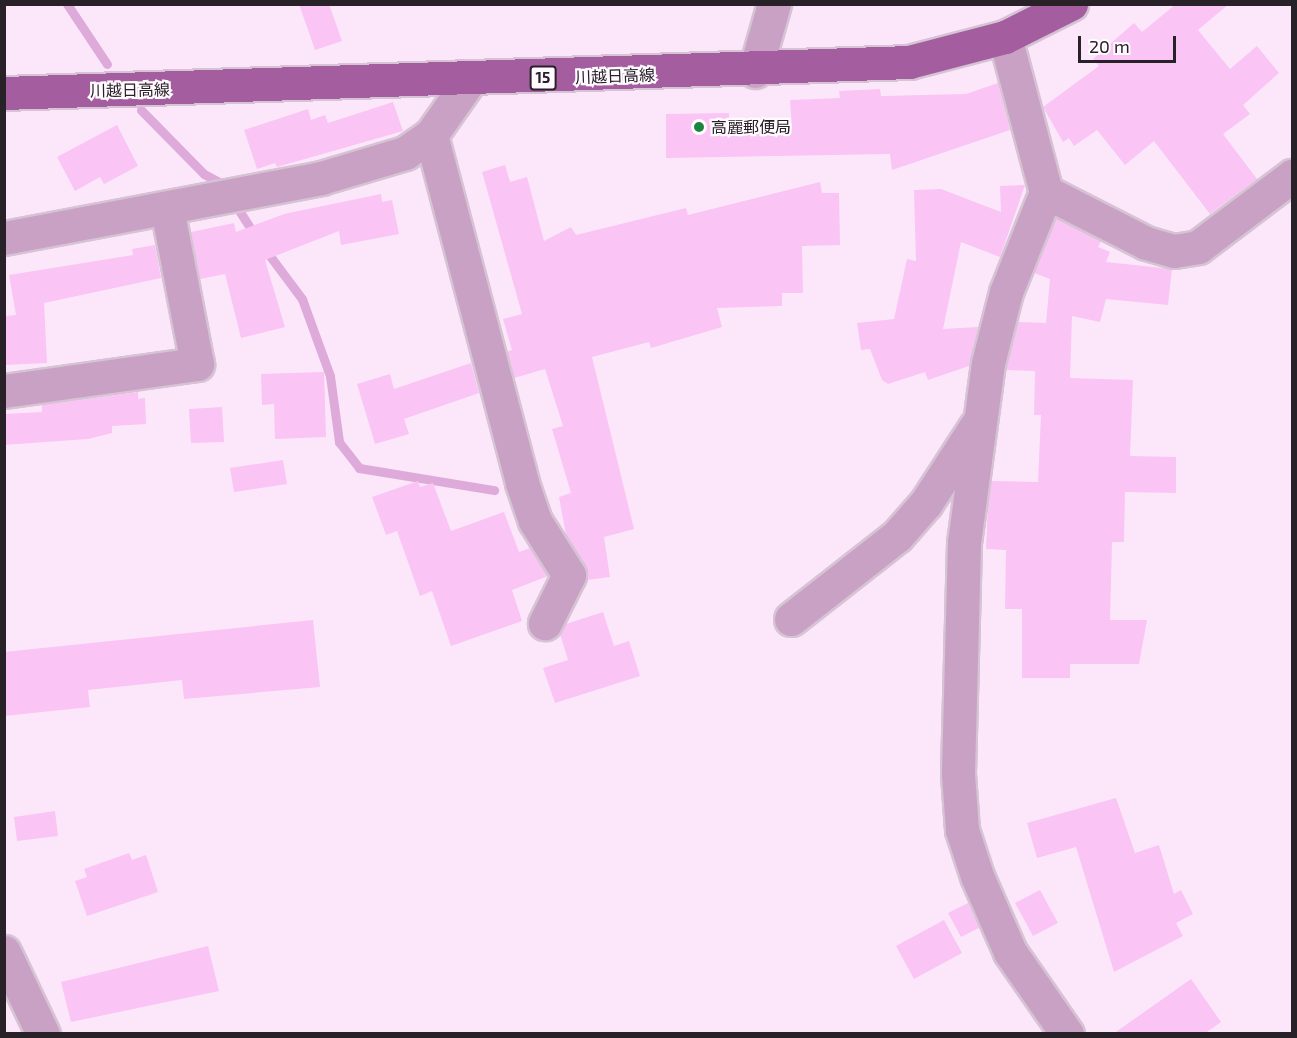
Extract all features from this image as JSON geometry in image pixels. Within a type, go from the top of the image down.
[{"type":"main road","name":"川越日高線","points":[[4,93],[470,81],[755,71],[909,62],[1005,37],[1071,4]]},
{"type":"street","points":[[755,71],[774,4]]},
{"type":"street","points":[[1005,37],[1046,192],[1006,292],[980,419],[964,543],[958,774],[962,830],[1010,952],[1067,1034]]},
{"type":"street","points":[[4,238],[321,178],[405,153],[431,135],[470,81]]},
{"type":"street","points":[[431,135],[525,492],[535,521],[569,575],[545,622]]},
{"type":"street","points":[[1046,192],[1146,243],[1174,251],[1198,247],[1293,176]]},
{"type":"street","points":[[4,392],[197,364],[167,208]]},
{"type":"street","points":[[791,619],[897,536],[926,503],[980,419]]},
{"type":"street","points":[[4,952],[43,1034]]},
{"type":"building","points":[[299,4],[329,4],[342,41],[315,50]]},
{"type":"building","points":[[1176,4],[1229,4],[1198,30],[1230,69],[1257,46],[1279,73],[1243,105],[1250,114],[1223,134],[1257,179],[1210,214],[1154,141],[1125,165],[1097,130],[1074,146],[1069,138],[1063,142],[1043,107],[1099,66],[1093,59],[1134,23],[1142,32]]},
{"type":"building","points":[[998,83],[1010,130],[892,170],[890,154],[666,158],[666,114],[729,113],[729,133],[792,128],[790,100],[840,98],[839,91],[880,89],[881,96],[966,94]]},
{"type":"building","points":[[393,102],[403,131],[277,167],[275,163],[257,169],[244,130],[308,109],[311,120],[325,115],[328,123]]},
{"type":"building","points":[[117,125],[138,166],[104,184],[100,177],[75,191],[57,157]]},
{"type":"building","points":[[505,165],[510,182],[527,177],[544,241],[571,227],[576,235],[686,208],[688,215],[820,182],[822,193],[839,193],[840,245],[802,246],[803,293],[782,293],[782,306],[717,308],[722,327],[651,348],[649,342],[592,357],[634,529],[604,537],[610,577],[587,580],[585,565],[566,535],[559,497],[571,493],[552,429],[563,426],[545,369],[514,378],[507,352],[512,350],[503,319],[522,314],[482,172]]},
{"type":"building","points":[[1025,185],[1000,257],[961,242],[943,329],[978,327],[969,366],[928,380],[925,372],[888,384],[882,380],[870,349],[861,350],[857,323],[894,319],[907,259],[916,261],[914,190],[941,189],[1001,212],[1000,186]]},
{"type":"building","points":[[381,194],[382,202],[392,200],[399,234],[341,245],[339,231],[265,260],[285,327],[241,338],[225,274],[200,279],[191,232],[234,223],[236,232],[284,214]]},
{"type":"building","points":[[1056,218],[1101,241],[1098,247],[1110,252],[1106,262],[1172,269],[1168,305],[1106,299],[1100,322],[1072,316],[1070,378],[1133,380],[1130,456],[1176,457],[1176,493],[1125,492],[1124,542],[1112,542],[1110,620],[1147,620],[1139,664],[1070,664],[1070,678],[1022,678],[1022,609],[1005,609],[1006,550],[986,549],[988,506],[991,481],[1038,482],[1041,415],[1034,415],[1035,371],[1007,370],[1007,365],[1018,322],[1046,323],[1050,279],[1034,273]]},
{"type":"building","points":[[155,245],[161,278],[44,303],[47,363],[4,365],[4,316],[16,315],[9,275],[133,255],[132,249]]},
{"type":"building","points":[[471,363],[479,393],[404,419],[409,434],[375,444],[357,384],[390,374],[394,389]]},
{"type":"building","points":[[324,372],[326,437],[275,439],[274,404],[262,405],[261,374]]},
{"type":"building","points":[[138,392],[138,399],[145,398],[146,424],[112,426],[112,433],[88,439],[4,445],[4,414],[42,412],[42,405]]},
{"type":"building","points":[[222,407],[224,442],[191,443],[189,409]]},
{"type":"building","points":[[283,460],[287,484],[234,492],[230,468]]},
{"type":"building","points":[[418,481],[420,487],[433,483],[451,531],[504,512],[519,552],[530,548],[548,576],[512,590],[522,621],[451,646],[432,591],[420,596],[397,531],[386,535],[372,497]]},
{"type":"building","points":[[603,612],[614,646],[629,641],[640,676],[555,703],[543,668],[568,660],[560,634],[566,624]]},
{"type":"building","points":[[313,620],[320,687],[184,699],[182,680],[88,690],[90,707],[4,716],[4,652]]},
{"type":"building","points":[[1116,798],[1135,853],[1159,845],[1174,894],[1181,890],[1193,914],[1176,923],[1183,936],[1114,972],[1076,847],[1037,858],[1027,823]]},
{"type":"building","points":[[55,811],[58,836],[17,841],[14,817]]},
{"type":"building","points":[[129,853],[132,860],[146,855],[158,892],[87,916],[75,881],[87,877],[84,869]]},
{"type":"building","points":[[1040,890],[1058,923],[1033,936],[1015,903]]},
{"type":"building","points":[[968,903],[979,928],[961,937],[948,913]]},
{"type":"building","points":[[944,920],[962,953],[914,979],[896,946]]},
{"type":"building","points":[[208,946],[219,991],[71,1022],[61,982]]},
{"type":"building","points":[[1191,979],[1221,1022],[1204,1034],[1113,1034]]},
{"type":"waterway","points":[[67,4],[107,64]]},
{"type":"waterway","points":[[141,110],[204,174],[227,186]]},
{"type":"waterway","points":[[233,201],[256,237]]},
{"type":"waterway","points":[[264,248],[302,299],[330,376],[339,442],[359,468],[494,490]]},
{"type":"place","name":"高麗郵便局","points":[[699,127]]}]
